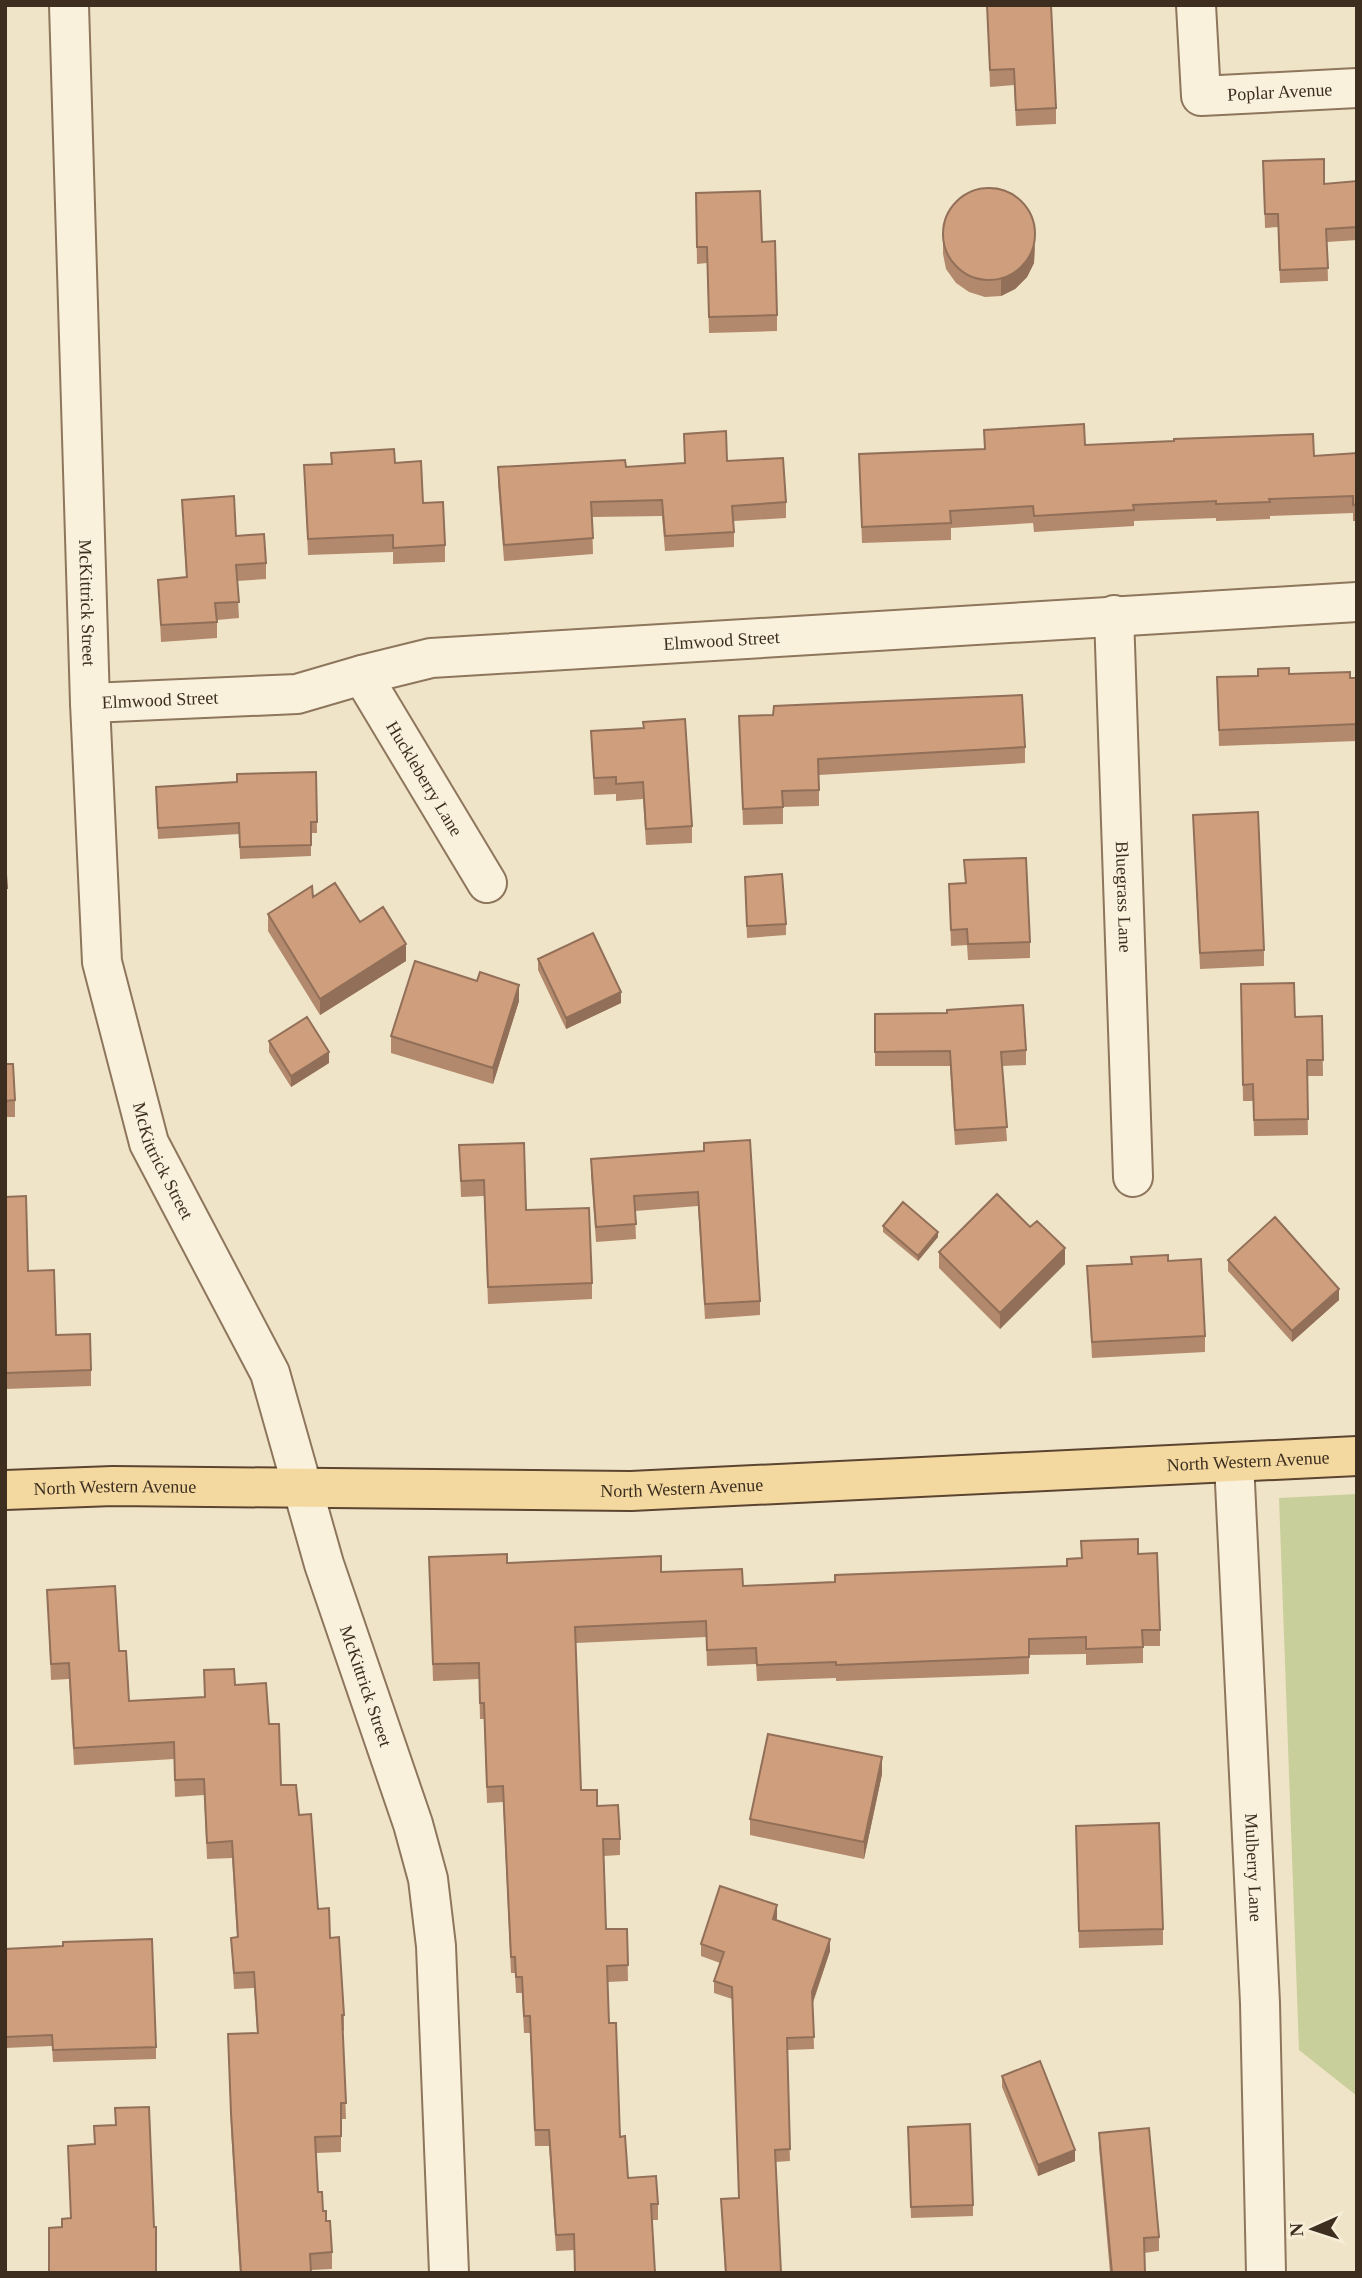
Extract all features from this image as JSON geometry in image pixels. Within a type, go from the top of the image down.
[{"type":"main road","name":"North Western Avenue","points":[[5,1490],[113,1486],[645,1490],[1357,1456]]},
{"type":"street","name":"McKittrick Street","points":[[69,5],[90,703],[102,962],[149,1143],[270,1373],[324,1564],[413,1824],[429,1879],[436,1946],[449,2273]]},
{"type":"street","name":"Poplar Avenue","points":[[1196,5],[1201,96],[1357,88]]},
{"type":"street","name":"Elmwood Street","points":[[90,703],[297,694],[431,658],[1357,602]]},
{"type":"street","name":"Bluegrass Lane","points":[[1114,615],[1133,1177]]},
{"type":"street","name":"Huckleberry Lane","points":[[362,675],[487,883]]},
{"type":"street","name":"Mulberry Lane","points":[[1234,1462],[1259,1990],[1266,2273]]},
{"type":"green space","points":[[1357,1494],[1357,2096],[1299,2050],[1279,1498]]},
{"type":"building","points":[[987,5],[1051,5],[1056,108],[1016,110],[1014,69],[990,70]]},
{"type":"building","points":[[1324,159],[1324,184],[1357,181],[1357,227],[1326,229],[1328,268],[1280,270],[1278,214],[1265,214],[1263,161]]},
{"type":"building","points":[[989,188],[1007,191],[1022,201],[1032,216],[1035,234],[1032,252],[1022,267],[1007,277],[989,280],[971,277],[956,267],[946,252],[943,234],[946,216],[956,201],[971,191]]},
{"type":"building","points":[[760,191],[762,242],[775,241],[777,315],[709,317],[707,247],[697,247],[696,193]]},
{"type":"building","points":[[1084,424],[1085,445],[1313,434],[1314,456],[1357,453],[1357,504],[1353,505],[1353,496],[1269,499],[1270,502],[1216,504],[1216,501],[1133,505],[1134,510],[1034,516],[1033,506],[950,511],[951,523],[862,527],[859,454],[985,449],[984,430]]},
{"type":"building","points":[[726,431],[727,461],[783,458],[786,502],[732,506],[734,532],[665,536],[662,500],[591,502],[593,538],[504,545],[498,467],[625,460],[626,467],[685,463],[684,434]]},
{"type":"building","points":[[394,449],[395,463],[421,461],[423,503],[443,502],[445,545],[393,548],[393,535],[308,539],[304,465],[332,464],[331,453]]},
{"type":"building","points":[[234,496],[236,536],[264,534],[266,563],[236,565],[239,602],[215,603],[217,622],[161,625],[158,580],[187,577],[182,500]]},
{"type":"building","points":[[1289,668],[1289,674],[1350,672],[1350,678],[1357,678],[1357,724],[1219,730],[1217,677],[1258,676],[1258,669]]},
{"type":"building","points":[[1022,695],[1025,747],[818,759],[819,790],[782,791],[783,807],[743,809],[739,716],[773,715],[774,706]]},
{"type":"building","points":[[685,719],[692,826],[646,829],[643,782],[616,784],[616,777],[594,778],[591,731],[644,728],[643,722]]},
{"type":"building","points":[[316,772],[317,822],[311,822],[311,845],[240,847],[239,823],[158,828],[156,787],[237,782],[237,774]]},
{"type":"building","points":[[1258,812],[1264,950],[1200,953],[1193,815]]},
{"type":"building","points":[[1026,858],[1030,942],[968,944],[967,929],[951,930],[949,884],[966,883],[964,860]]},
{"type":"building","points":[[782,874],[786,924],[747,926],[745,877]]},
{"type":"building","points":[[335,883],[360,922],[383,907],[406,944],[320,999],[268,914],[312,886],[313,897]]},
{"type":"building","points":[[593,933],[621,992],[566,1018],[538,959]]},
{"type":"building","points":[[415,961],[477,981],[480,972],[519,985],[493,1068],[391,1036]]},
{"type":"building","points":[[1294,983],[1295,1017],[1322,1016],[1323,1060],[1307,1060],[1308,1119],[1254,1120],[1253,1084],[1243,1085],[1241,984]]},
{"type":"building","points":[[1023,1005],[1026,1050],[1001,1052],[1007,1127],[955,1130],[950,1051],[875,1052],[875,1014],[947,1013],[947,1010]]},
{"type":"building","points":[[307,1017],[329,1052],[291,1076],[269,1041]]},
{"type":"building","points":[[5,1064],[13,1064],[15,1100],[5,1101]]},
{"type":"building","points":[[750,1140],[760,1301],[705,1304],[698,1192],[634,1196],[636,1224],[596,1227],[591,1159],[704,1151],[704,1143]]},
{"type":"building","points":[[524,1143],[526,1210],[589,1208],[592,1283],[488,1287],[484,1180],[461,1181],[459,1145]]},
{"type":"building","points":[[997,1194],[1030,1227],[1037,1221],[1065,1248],[1000,1313],[939,1252]]},
{"type":"building","points":[[26,1196],[28,1271],[54,1270],[56,1335],[90,1334],[91,1370],[5,1373],[5,1197]]},
{"type":"building","points":[[903,1202],[938,1232],[918,1256],[883,1226]]},
{"type":"building","points":[[1275,1217],[1339,1289],[1292,1331],[1228,1260]]},
{"type":"building","points":[[1168,1255],[1168,1261],[1201,1259],[1205,1336],[1092,1342],[1087,1266],[1132,1264],[1131,1257]]},
{"type":"building","points":[[1138,1539],[1138,1554],[1157,1553],[1160,1630],[1142,1630],[1143,1647],[1086,1649],[1086,1637],[1029,1639],[1029,1657],[836,1665],[836,1662],[757,1665],[756,1648],[707,1650],[706,1621],[575,1627],[581,1790],[597,1790],[597,1806],[618,1805],[620,1839],[603,1839],[606,1929],[627,1929],[628,1965],[607,1966],[609,2023],[616,2023],[620,2137],[625,2136],[628,2178],[656,2176],[658,2204],[651,2204],[655,2273],[575,2273],[574,2234],[556,2235],[549,2130],[535,2130],[530,2016],[524,2016],[522,1977],[516,1977],[515,1957],[511,1957],[503,1786],[487,1787],[484,1703],[480,1703],[479,1663],[433,1664],[429,1557],[507,1554],[507,1563],[661,1556],[661,1572],[742,1569],[743,1586],[835,1582],[835,1575],[1067,1566],[1067,1559],[1082,1558],[1081,1541]]},
{"type":"building","points":[[115,1586],[119,1651],[126,1651],[129,1701],[205,1697],[204,1670],[234,1669],[235,1685],[266,1683],[269,1724],[279,1724],[281,1785],[296,1785],[299,1815],[311,1814],[318,1909],[329,1908],[330,1938],[339,1937],[346,2103],[341,2103],[341,2136],[315,2137],[318,2192],[322,2192],[326,2221],[330,2221],[332,2252],[310,2254],[311,2273],[241,2273],[228,2034],[258,2033],[254,1972],[234,1973],[231,1938],[238,1937],[232,1841],[207,1843],[204,1779],[175,1780],[174,1742],[74,1748],[69,1663],[51,1664],[47,1590]]},
{"type":"building","points":[[768,1734],[882,1757],[864,1842],[750,1819]]},
{"type":"building","points":[[1159,1823],[1163,1929],[1079,1931],[1076,1826]]},
{"type":"building","points":[[720,1886],[777,1905],[773,1919],[830,1939],[812,1992],[814,2037],[787,2038],[790,2149],[775,2150],[781,2273],[726,2273],[721,2199],[739,2198],[732,1987],[714,1981],[724,1952],[701,1944]]},
{"type":"building","points":[[152,1939],[156,2047],[53,2050],[52,2035],[5,2037],[5,1949],[63,1946],[63,1942]]},
{"type":"building","points":[[1040,2061],[1075,2150],[1038,2165],[1002,2076]]},
{"type":"building","points":[[149,2107],[156,2273],[49,2273],[49,2228],[62,2227],[62,2219],[71,2218],[68,2146],[95,2144],[94,2126],[116,2125],[115,2108]]},
{"type":"building","points":[[970,2124],[973,2205],[911,2207],[908,2127]]},
{"type":"building","points":[[1149,2128],[1159,2237],[1144,2238],[1145,2273],[1112,2273],[1099,2133]]}]
